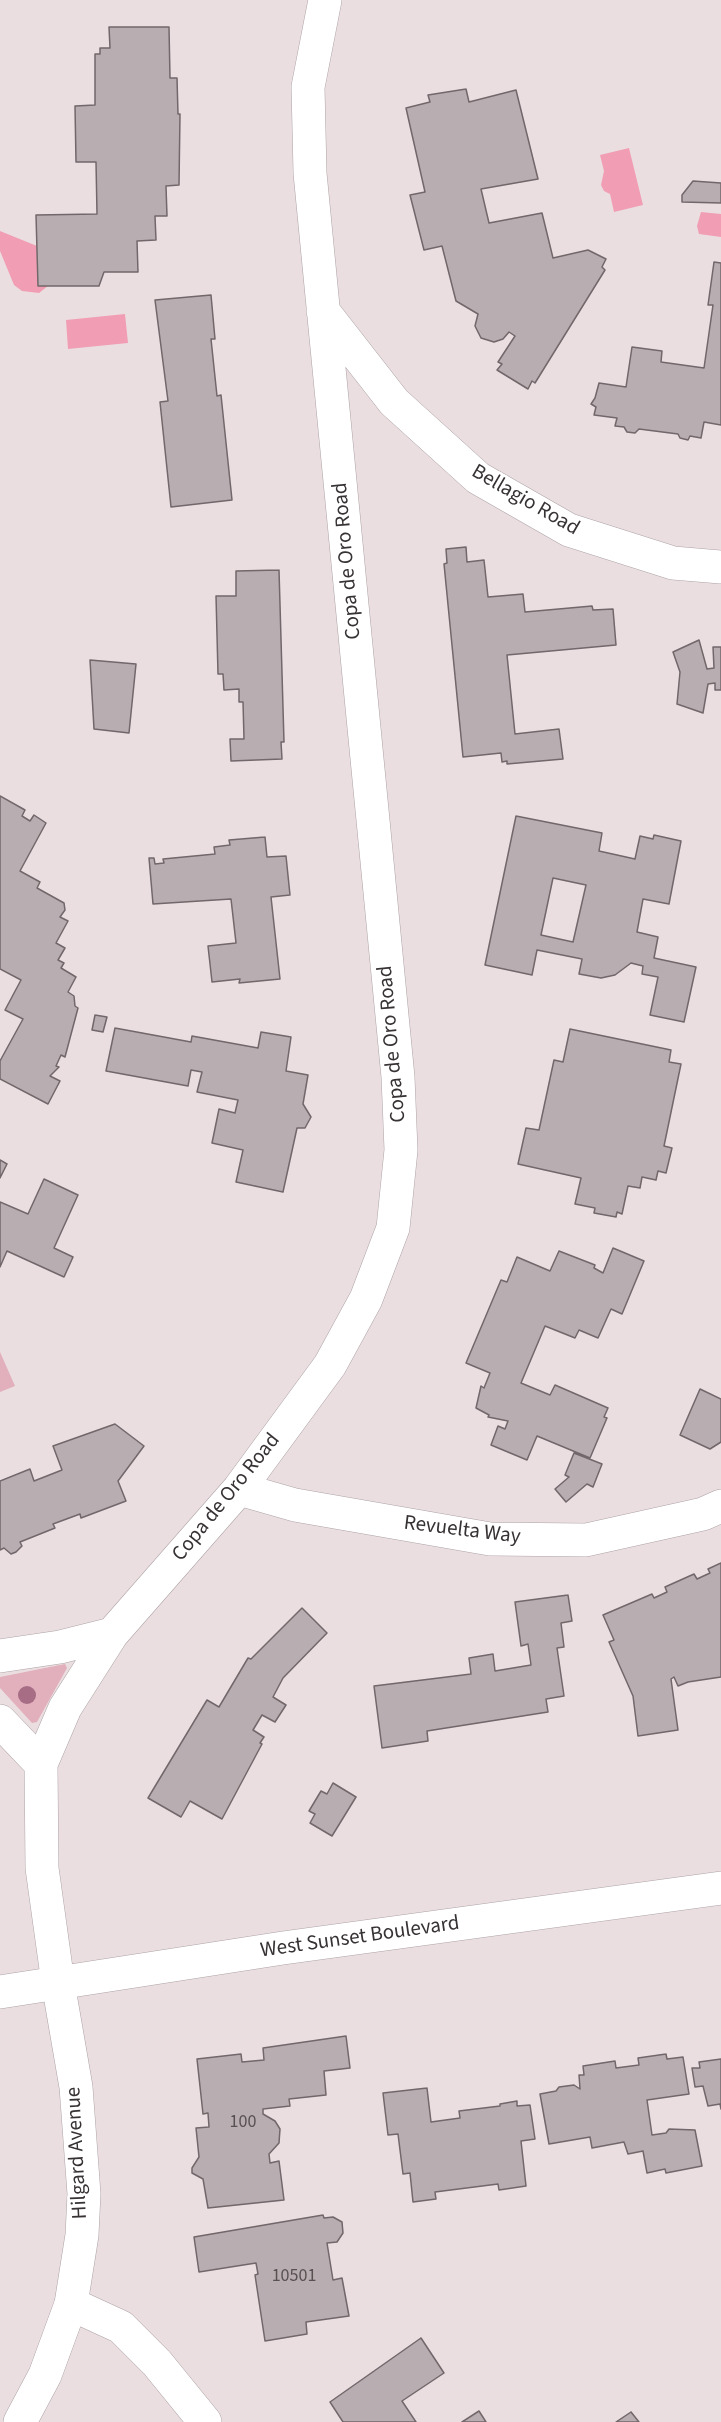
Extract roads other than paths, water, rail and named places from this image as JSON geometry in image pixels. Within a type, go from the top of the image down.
[{"type":"street","name":"Copa de Oro Road","points":[[58,1983],[42,1868],[41,1764],[65,1708],[112,1634],[238,1489],[330,1365],[366,1299],[393,1228],[401,1150],[398,1077],[310,173],[308,87],[325,0]]},
{"type":"street","name":"Bellagio Road","points":[[324,311],[394,402],[478,478],[569,530],[673,563],[721,567]]},
{"type":"street","name":"Revuelta Way","points":[[238,1489],[296,1505],[489,1539],[586,1540],[703,1514],[721,1506]]},
{"type":"street","points":[[0,1656],[60,1647],[112,1634]]},
{"type":"street","points":[[0,1721],[41,1764]]},
{"type":"street","name":"West Sunset Boulevard","points":[[0,1992],[283,1948],[721,1888]]},
{"type":"street","name":"Hilgard Avenue","points":[[20,2422],[45,2375],[70,2304],[82,2235],[84,2194],[76,2087],[58,1983]]},
{"type":"street","points":[[70,2304],[121,2327],[158,2363],[205,2422]]}]
